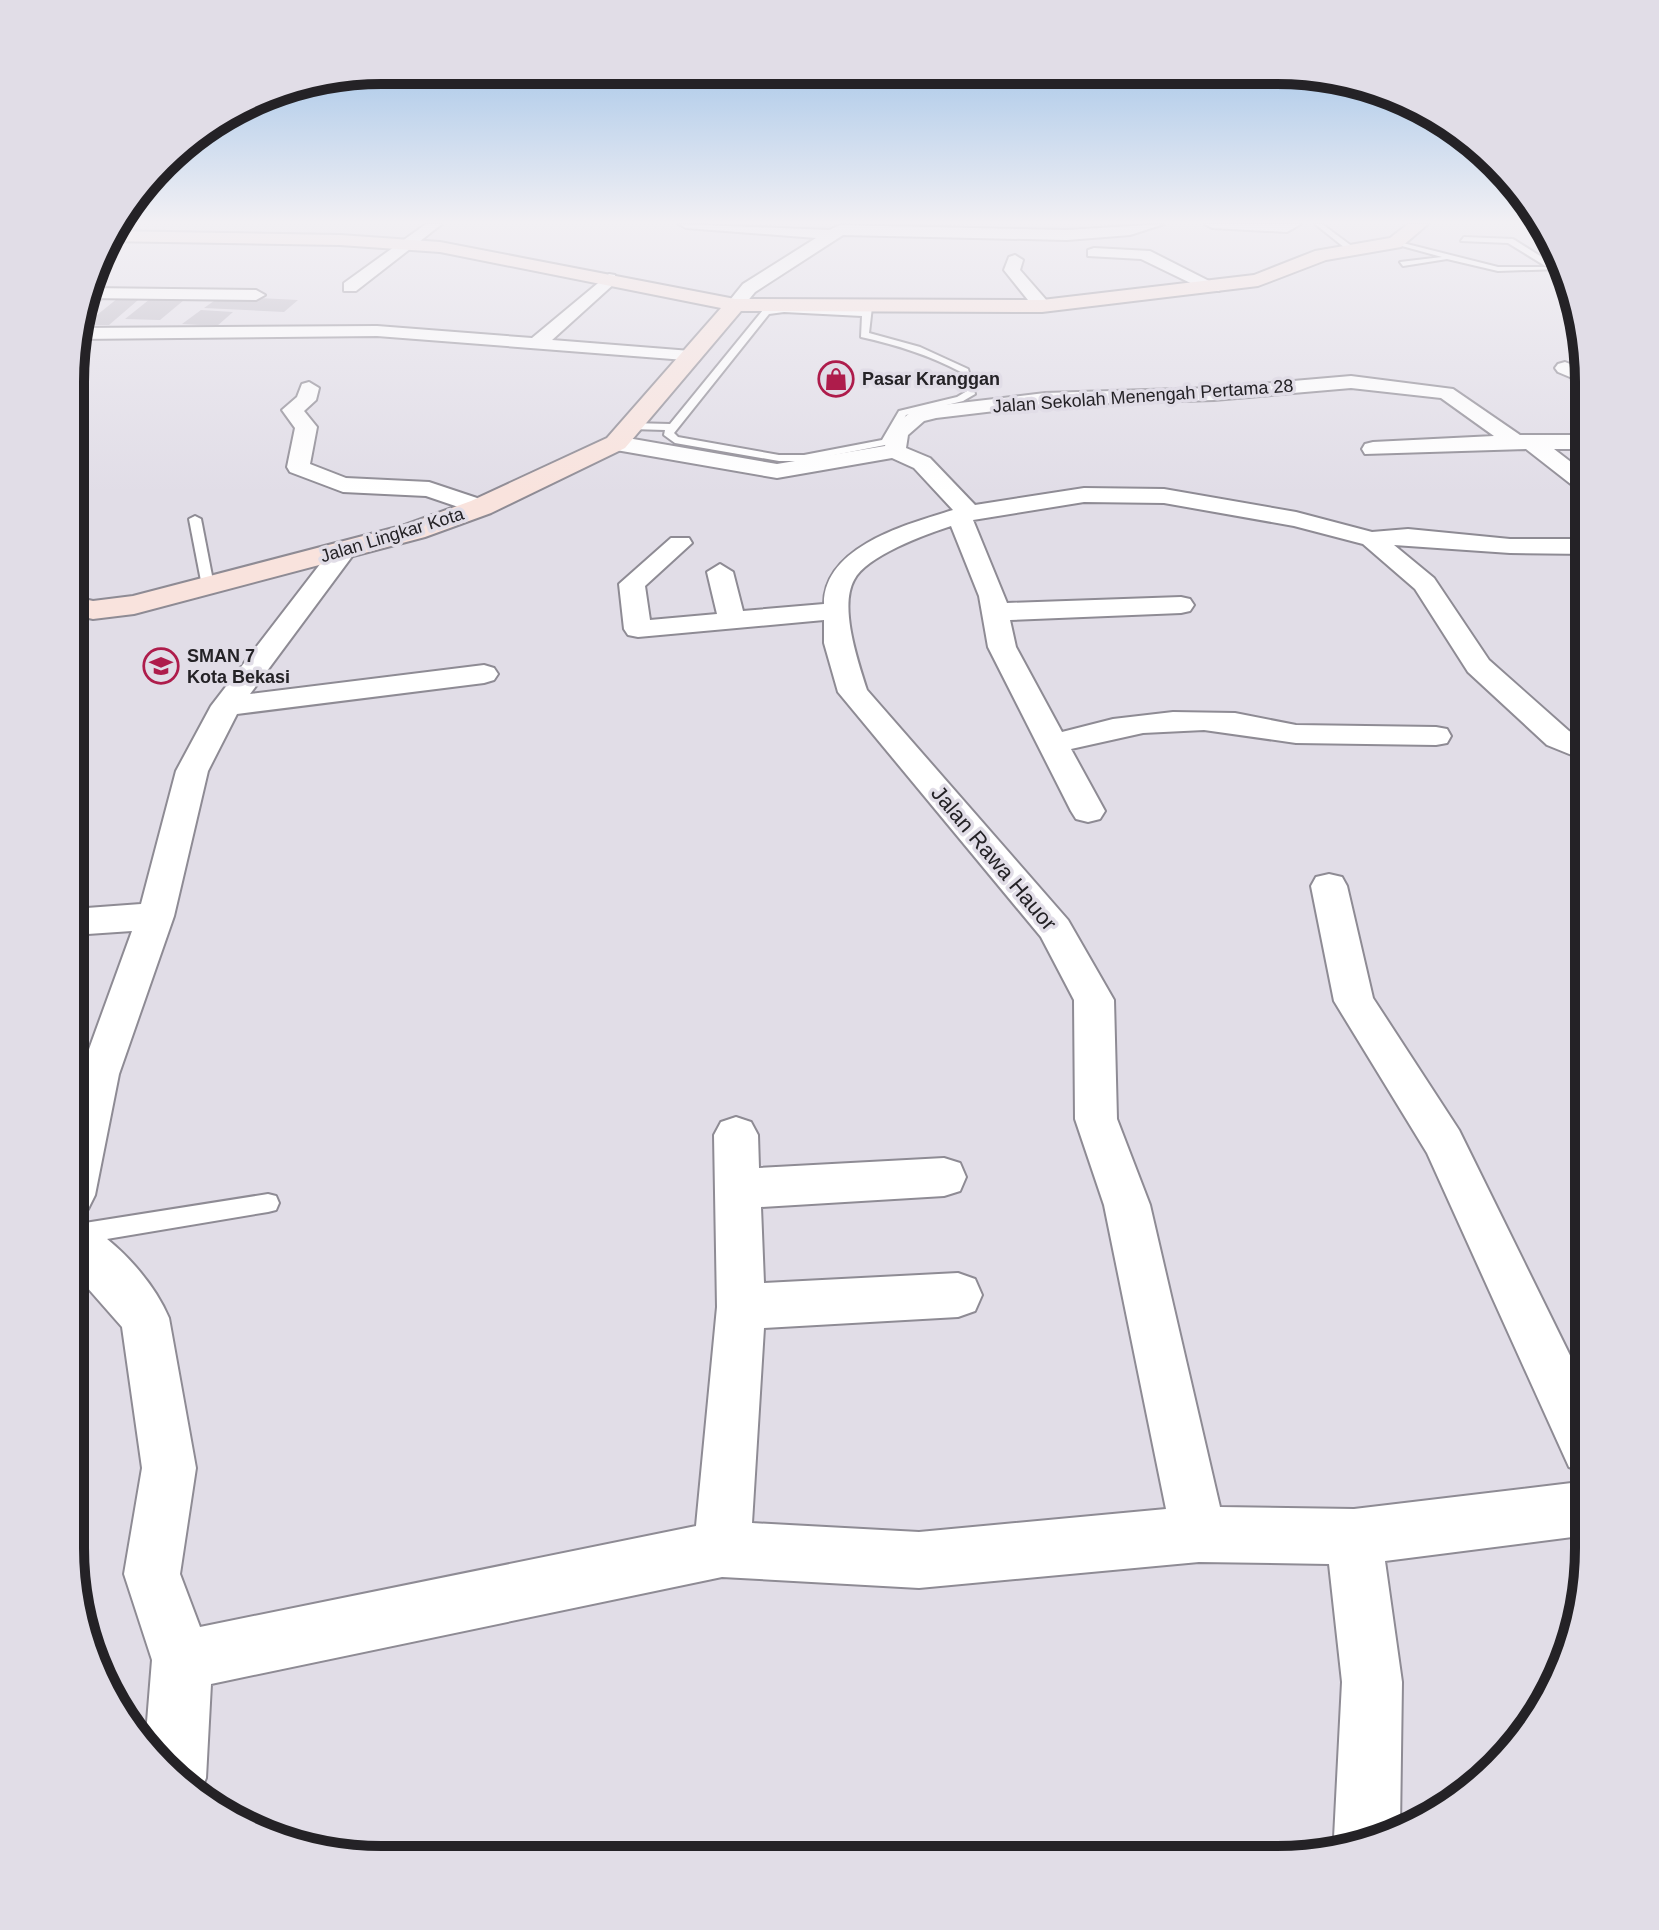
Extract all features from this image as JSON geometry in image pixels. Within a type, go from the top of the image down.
[{"type":"main road","points":[[738,314],[765,314]]},
{"type":"main road","name":"Jalan Lingkar Kota","points":[[84,608],[93,610],[134,605],[415,531],[481,507],[624,435],[691,357],[741,315]]},
{"type":"street","points":[[151,333],[175,314]]},
{"type":"street","points":[[254,332],[273,314]]},
{"type":"street","points":[[340,331],[358,314]]},
{"type":"street","points":[[537,344],[570,314]]},
{"type":"street","points":[[88,334],[340,331],[691,357]]},
{"type":"street","points":[[1565,368],[1574,372]]},
{"type":"street","name":"Jalan Sekolah Menengah Pertama 28","points":[[895,451],[898,433],[917,417],[934,412],[1045,399],[1214,394],[1351,382],[1446,393],[1524,442]]},
{"type":"street","points":[[309,388],[306,400],[292,410],[306,427],[298,467],[343,485],[429,489],[481,507]]},
{"type":"street","points":[[624,435],[777,471],[895,451],[922,463],[964,515],[996,612],[1002,647],[1088,811]]},
{"type":"street","points":[[1524,442],[1575,477]]},
{"type":"street","points":[[1373,449],[1575,442]]},
{"type":"street","points":[[964,515],[1084,495],[1164,496],[1296,519],[1372,539],[1408,536],[1510,546],[1575,547]]},
{"type":"street","name":"Jalan Rawa Hauor","points":[[964,515],[898,535],[843,573],[837,590],[838,643],[853,692],[1055,929],[1094,1000],[1096,1119],[1127,1205],[1199,1534]]},
{"type":"street","points":[[1372,539],[1425,584],[1478,666],[1558,738],[1575,746]]},
{"type":"street","points":[[680,543],[632,584],[631,597],[640,641],[732,620],[837,611]]},
{"type":"street","points":[[84,1139],[98,1074],[156,916],[192,771],[226,706],[343,551]]},
{"type":"street","points":[[720,572],[732,620]]},
{"type":"street","points":[[996,612],[1181,605]]},
{"type":"street","points":[[226,706],[484,674]]},
{"type":"street","points":[[1053,744],[1107,727],[1152,720],[1274,728],[1296,734],[1436,736]]},
{"type":"street","points":[[1329,886],[1354,1001],[1444,1143],[1575,1420]]},
{"type":"street","points":[[84,921],[156,916]]},
{"type":"street","points":[[722,1549],[741,1307],[736,1135]]},
{"type":"street","points":[[738,1189],[944,1177]]},
{"type":"street","points":[[84,1249],[145,1318],[169,1468],[152,1574],[182,1660],[175,1763]]},
{"type":"street","points":[[741,1307],[958,1295]]},
{"type":"street","points":[[182,1660],[722,1549],[919,1560],[1199,1534],[1354,1537],[1575,1510]]},
{"type":"street","points":[[1354,1537],[1372,1682],[1367,1832]]},
{"type":"lane","points":[[741,315],[668,433],[675,440],[779,458],[804,458],[886,442],[902,413],[960,399],[972,392],[965,371],[934,354],[894,339],[864,335],[867,314]]},
{"type":"lane","points":[[624,435],[672,427]]},
{"type":"lane","points":[[195,519],[208,586]]},
{"type":"lane","points":[[84,1235],[268,1203]]},
{"type":"building","points":[[122,314],[109,325],[90,325],[92,315]]},
{"type":"building","points":[[131,314],[167,314],[160,320],[125,319]]},
{"type":"building","points":[[195,314],[231,314],[217,326],[182,324]]},
{"type":"place","name":"Pasar Kranggan","points":[[836,379]]},
{"type":"place","name":"SMAN 7 Kota Bekasi","points":[[161,666]]}]
